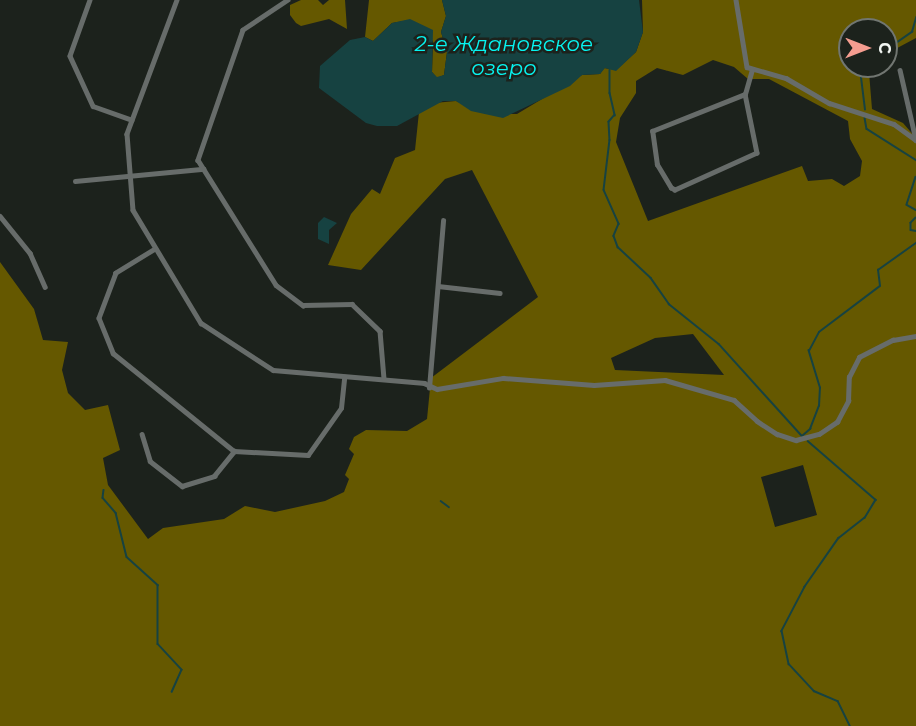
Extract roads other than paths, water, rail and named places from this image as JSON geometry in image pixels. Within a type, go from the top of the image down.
[{"type":"street","points":[[90,0],[70,56],[93,106],[132,120]]},
{"type":"street","points":[[177,0],[127,135],[133,210],[155,249],[206,328],[273,370],[344,378],[424,383],[429,388]]},
{"type":"street","points":[[288,0],[243,30],[198,151],[203,170],[276,285],[303,305],[352,304],[380,331],[384,379]]},
{"type":"street","points":[[735,0],[742,54],[752,70],[786,78],[829,103],[894,124],[916,140]]},
{"type":"street","points":[[745,94],[652,131],[657,165],[671,188],[675,190],[757,153],[745,94],[752,70]]},
{"type":"street","points":[[900,70],[916,140]]},
{"type":"street","points":[[75,181],[203,170]]},
{"type":"street","points":[[0,216],[30,253],[45,287]]},
{"type":"street","points":[[429,388],[443,221]]},
{"type":"street","points":[[155,249],[116,273],[99,318],[113,353],[234,451],[308,454],[341,408],[344,378]]},
{"type":"street","points":[[438,286],[500,293]]},
{"type":"street","points":[[429,388],[503,378],[594,385],[665,380],[734,400],[777,434],[802,439],[837,422],[848,401],[849,377],[859,357],[893,340],[916,336]]},
{"type":"street","points":[[142,434],[150,461],[182,486],[214,476],[234,451]]},
{"type":"water","name":"2-е Ждановское озеро","points":[[442,0],[639,0],[643,32],[636,52],[616,71],[605,68],[600,74],[582,75],[570,86],[503,118],[471,111],[456,101],[443,101],[397,126],[377,126],[366,123],[319,88],[320,66],[350,40],[365,37],[373,41],[392,23],[410,19],[433,30],[432,72],[437,77],[444,75],[447,52],[441,32],[446,16]]},
{"type":"water","points":[[324,217],[337,223],[329,230],[329,244],[318,239],[318,223]]},
{"type":"waterway","points":[[898,42],[912,32],[916,18]]},
{"type":"waterway","points":[[610,70],[610,93],[615,115],[609,122],[610,140],[604,190],[619,224],[614,236],[618,247],[651,278],[669,304],[719,344],[802,436]]},
{"type":"waterway","points":[[861,78],[865,110]]},
{"type":"waterway","points":[[865,118],[867,129],[916,160]]},
{"type":"waterway","points":[[916,177],[907,205],[916,210]]},
{"type":"waterway","points":[[916,218],[911,223],[911,230],[916,231]]},
{"type":"waterway","points":[[802,436],[810,429],[819,406],[820,388],[809,351],[819,332],[880,286],[878,270],[916,243]]},
{"type":"waterway","points":[[808,441],[876,500],[865,518],[839,538],[805,587],[782,631],[789,664],[814,691],[838,701],[850,726]]},
{"type":"waterway","points":[[104,490],[103,498],[116,513],[127,557],[158,585],[158,644],[182,670],[172,692]]},
{"type":"waterway","points":[[441,501],[449,507]]}]
